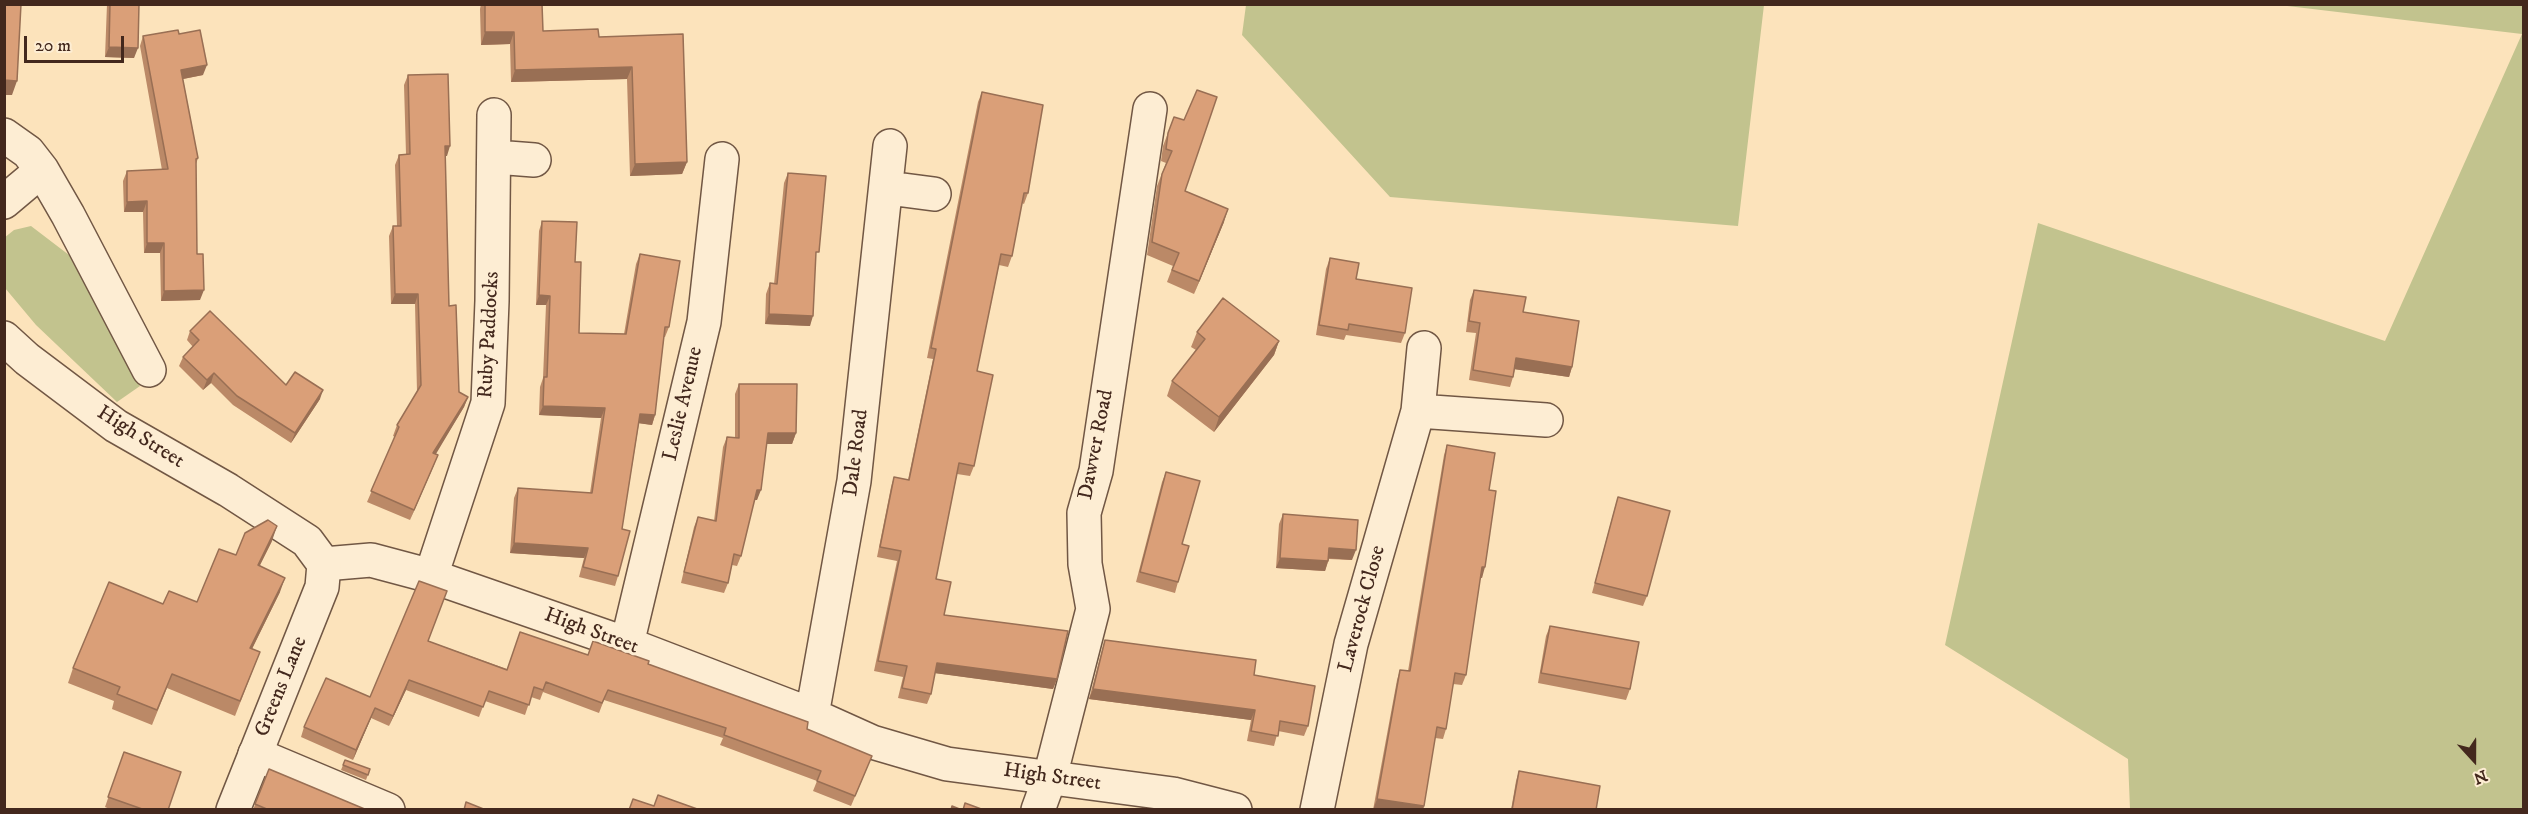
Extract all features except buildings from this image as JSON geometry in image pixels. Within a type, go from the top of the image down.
[{"type":"street","name":"Dawver Road","points":[[1038,810],[1050,777],[1094,609],[1085,564],[1083,513],[1096,471],[1150,109]]},
{"type":"street","name":"Ruby Paddocks","points":[[431,576],[488,403],[495,157],[494,115]]},
{"type":"street","points":[[4,135],[28,152],[42,170],[69,215],[149,370]]},
{"type":"street","name":"Dale Road","points":[[812,715],[854,481],[888,188],[890,146]]},
{"type":"street","points":[[495,157],[534,160]]},
{"type":"street","name":"Leslie Avenue","points":[[627,645],[704,322],[722,159]]},
{"type":"street","points":[[4,202],[42,170]]},
{"type":"street","points":[[888,188],[934,194]]},
{"type":"street","name":"High Street","points":[[4,338],[27,359],[116,426],[228,490],[307,541],[324,564],[371,560],[431,576],[627,645],[812,715],[872,742],[947,764],[1173,794],[1235,810]]},
{"type":"street","name":"Laverock Close","points":[[1317,810],[1351,644],[1418,411],[1424,348]]},
{"type":"street","points":[[1418,411],[1546,420]]},
{"type":"street","name":"Greens Lane","points":[[233,810],[322,587],[324,564]]},
{"type":"street","points":[[255,754],[388,810]]},
{"type":"green space","points":[[1246,5],[1764,5],[1738,226],[1390,197],[1242,35]]},
{"type":"green space","points":[[2279,5],[2523,5],[2523,809],[2130,809],[2128,759],[1945,645],[2038,223],[2385,341],[2522,34]]},
{"type":"green space","points":[[31,226],[69,255],[140,386],[117,402],[36,325],[5,288],[4,238],[14,230]]}]
